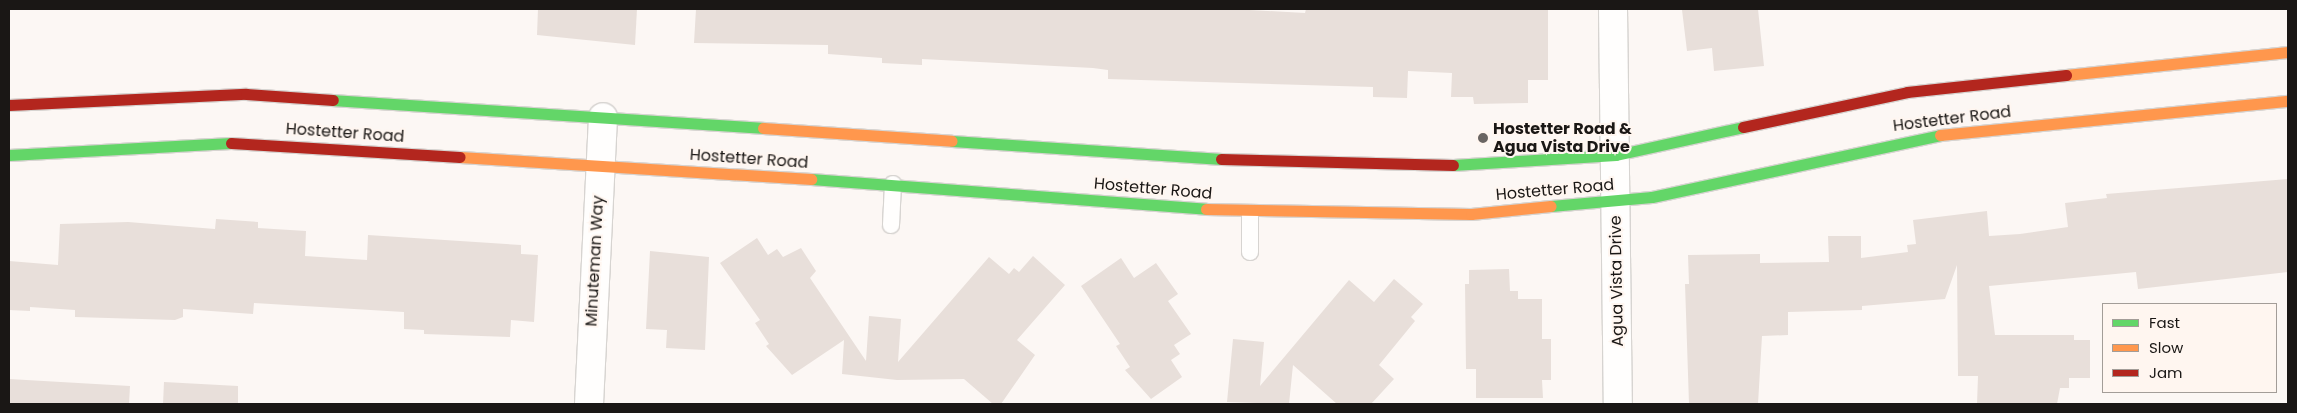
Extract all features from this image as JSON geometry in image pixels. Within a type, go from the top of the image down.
[{"type":"main road","name":"Hostetter Road","points":[[9,105],[246,94],[1272,162],[1486,165],[1616,156],[1907,92],[2288,52]]},
{"type":"main road","name":"Hostetter Road","points":[[9,155],[239,143],[893,184],[1250,213],[1471,214],[1617,202],[1914,137],[2288,101]]},
{"type":"street","name":"Agua Vista Drive","points":[[1613,9],[1617,202],[1618,404]]},
{"type":"street","name":"Minuteman Way","points":[[589,404],[603,117]]},
{"type":"lane","points":[[891,225],[893,184]]},
{"type":"lane","points":[[1250,213],[1250,252]]},
{"type":"building","points":[[538,9],[637,9],[635,45],[537,35]]},
{"type":"building","points":[[696,9],[1232,9],[1305,13],[1306,9],[1548,9],[1548,80],[1528,80],[1528,103],[1474,104],[1473,97],[1451,97],[1452,73],[1408,71],[1407,98],[1373,97],[1373,87],[1108,79],[1108,70],[1093,68],[922,59],[922,65],[882,63],[882,58],[828,54],[828,45],[694,43]]},
{"type":"building","points":[[1758,9],[1764,66],[1714,71],[1712,48],[1687,51],[1682,10]]},
{"type":"building","points":[[2288,179],[2288,272],[2138,289],[2136,272],[1989,286],[1995,335],[2074,335],[2074,340],[2090,340],[2090,378],[2069,378],[2069,388],[2060,388],[2057,404],[1977,404],[1978,376],[1958,376],[1957,265],[1945,299],[1862,306],[1862,310],[1788,312],[1788,335],[1762,336],[1758,404],[1689,404],[1685,284],[1689,284],[1688,255],[1760,254],[1760,263],[1829,262],[1828,236],[1861,236],[1861,258],[1908,252],[1907,245],[1916,244],[1913,220],[1987,211],[1989,236],[2020,234],[2068,227],[2065,203],[2107,198],[2106,194]]},
{"type":"building","points":[[216,219],[258,222],[258,228],[306,231],[305,256],[367,260],[368,235],[521,245],[521,254],[538,255],[534,322],[511,320],[510,337],[424,334],[424,330],[404,329],[404,312],[254,303],[253,314],[183,309],[183,317],[175,320],[75,317],[75,310],[30,307],[30,311],[9,310],[9,261],[58,265],[60,224],[128,222],[215,229]]},
{"type":"building","points":[[757,238],[768,255],[777,249],[783,257],[801,248],[816,271],[810,278],[866,361],[869,316],[901,319],[898,362],[989,257],[1009,274],[1014,268],[1019,272],[1033,256],[1065,285],[1017,340],[1035,355],[1001,404],[993,404],[964,379],[897,380],[842,374],[844,340],[792,375],[766,346],[769,344],[755,323],[760,320],[720,263]]},
{"type":"building","points":[[650,251],[709,257],[705,350],[666,348],[667,330],[646,329]]},
{"type":"building","points":[[1121,258],[1134,278],[1156,263],[1178,294],[1168,301],[1191,334],[1174,345],[1180,354],[1171,360],[1182,377],[1151,399],[1125,370],[1130,367],[1116,346],[1120,344],[1081,286]]},
{"type":"building","points":[[1509,269],[1510,291],[1518,291],[1518,299],[1542,299],[1542,339],[1551,339],[1551,380],[1542,380],[1543,398],[1476,398],[1476,369],[1466,369],[1465,284],[1469,284],[1469,270]]},
{"type":"building","points":[[1394,279],[1423,304],[1411,317],[1415,321],[1379,365],[1394,379],[1371,404],[1337,404],[1293,365],[1289,404],[1227,402],[1233,339],[1264,342],[1260,386],[1349,280],[1374,302]]},
{"type":"building","points":[[9,379],[130,386],[129,404],[9,404]]},
{"type":"building","points":[[164,382],[238,386],[238,404],[163,404]]},
{"type":"traffic: fast","points":[[333,100],[763,128]]},
{"type":"traffic: fast","points":[[1453,165],[1616,155],[1743,127]]},
{"type":"traffic: fast","points":[[1551,206],[1652,197],[1940,135]]},
{"type":"traffic: fast","points":[[952,141],[1221,159]]},
{"type":"traffic: fast","points":[[9,155],[231,143]]},
{"type":"traffic: fast","points":[[811,179],[1206,209]]},
{"type":"traffic: slow","points":[[2066,75],[2288,52]]},
{"type":"traffic: slow","points":[[1940,135],[2288,101]]},
{"type":"traffic: slow","points":[[763,128],[952,141]]},
{"type":"traffic: slow","points":[[460,157],[811,179]]},
{"type":"traffic: slow","points":[[1206,209],[1471,214],[1551,206]]},
{"type":"traffic: jam","points":[[1743,127],[1907,92],[2066,75]]},
{"type":"traffic: jam","points":[[9,105],[246,94],[333,100]]},
{"type":"traffic: jam","points":[[231,143],[460,157]]},
{"type":"traffic: jam","points":[[1221,159],[1453,165]]},
{"type":"place","name":"Hostetter Road & Agua Vista Drive","points":[[1483,138]]}]
